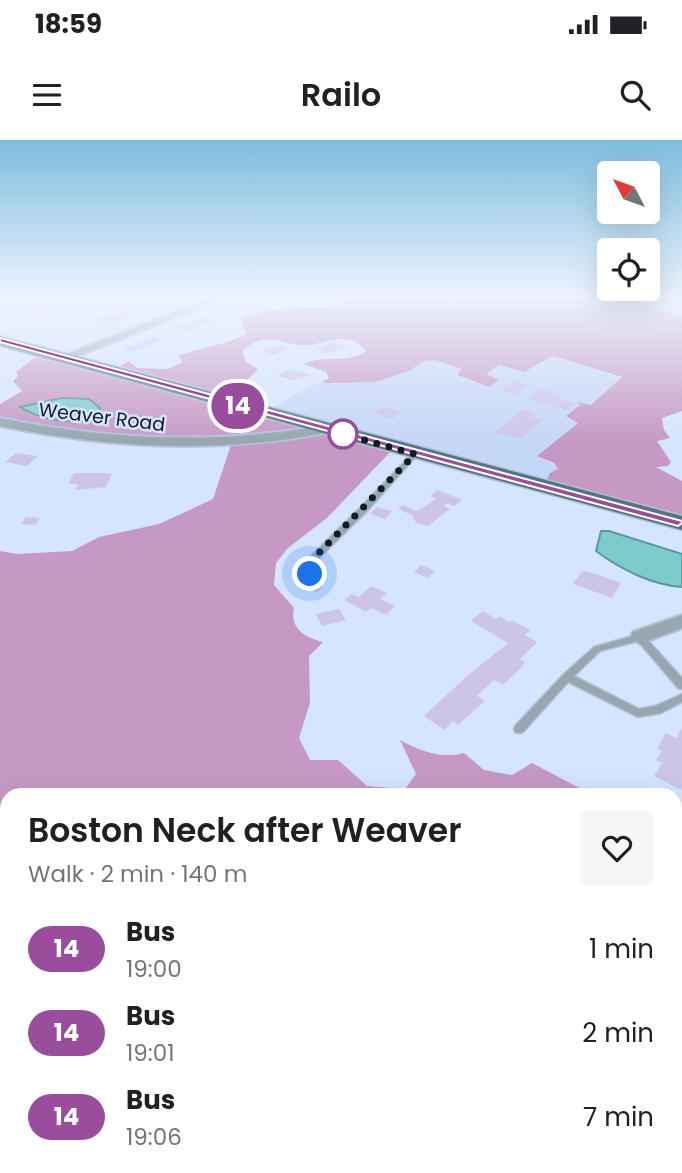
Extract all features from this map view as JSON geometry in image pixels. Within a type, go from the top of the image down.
[{"type":"main road","points":[[16,345],[415,454],[682,523]]},
{"type":"street","points":[[64,358],[97,345]]},
{"type":"street","name":"Weaver Road","points":[[0,422],[64,436],[136,444],[209,446],[281,439],[325,429]]},
{"type":"street","points":[[640,637],[682,621]]},
{"type":"lane","points":[[316,587],[310,574],[312,560],[415,454]]},
{"type":"lane","points":[[519,729],[597,649],[640,637],[682,685]]},
{"type":"lane","points":[[567,677],[638,713],[657,709],[682,698]]},
{"type":"shaded area","points":[[213,345],[250,345],[242,351],[246,362],[258,369],[242,385],[248,392],[233,403],[394,448],[328,517],[288,548],[276,563],[274,585],[294,608],[296,627],[305,635],[323,642],[309,656],[310,703],[299,738],[310,760],[338,760],[367,786],[392,788],[0,788],[0,551],[17,554],[72,551],[99,537],[159,524],[213,499],[231,445],[133,444],[62,436],[0,422],[0,404],[22,391],[13,381],[18,376],[16,372],[40,354],[110,371],[129,361],[137,368],[168,369],[183,362],[178,356],[195,350]],"holes":[[[62,398],[90,400],[69,421],[38,415]]]},
{"type":"shaded area","points":[[359,345],[682,345],[682,411],[662,418],[664,430],[670,438],[657,441],[671,462],[668,466],[656,467],[682,481],[682,525],[543,487],[550,473],[558,469],[554,463],[537,456],[578,423],[566,416],[580,405],[577,402],[591,405],[622,377],[553,356],[524,372],[499,365],[486,374],[499,380],[489,387],[457,375],[462,369],[435,360],[424,361],[409,371],[376,382],[322,382],[329,378],[326,372],[304,364],[343,359],[366,351]]},
{"type":"shaded area","points":[[553,356],[622,378],[591,405],[579,403],[579,422],[538,455],[559,469],[543,487],[265,413],[311,385],[322,382],[376,382],[409,371],[424,361],[435,360],[462,369],[462,378],[489,387],[485,374],[499,365],[524,372]]},
{"type":"shaded area","points":[[62,398],[89,399],[100,408],[99,417],[79,421],[58,420],[28,412],[20,407]]},
{"type":"shaded area","points":[[601,531],[609,531],[682,554],[682,587],[648,579],[605,558],[596,551]]},
{"type":"shaded area","points":[[400,740],[415,748],[447,755],[464,753],[484,770],[512,775],[532,763],[580,788],[406,788],[416,774]]},
{"type":"building","points":[[133,345],[150,345],[132,353],[123,349]]},
{"type":"building","points":[[277,345],[287,349],[273,355],[263,351]]},
{"type":"building","points":[[342,345],[349,348],[325,353],[316,348]]},
{"type":"building","points":[[289,369],[312,375],[293,380],[278,376]]},
{"type":"building","points":[[514,380],[528,385],[515,395],[500,390]]},
{"type":"building","points":[[539,388],[563,396],[559,399],[576,404],[568,411],[527,398]]},
{"type":"building","points":[[383,406],[401,412],[393,419],[374,413]]},
{"type":"building","points":[[523,409],[536,413],[531,417],[542,420],[521,438],[494,433]]},
{"type":"building","points":[[16,453],[38,456],[27,466],[5,462]]},
{"type":"building","points":[[74,473],[112,474],[106,487],[75,490],[78,484],[68,484]]},
{"type":"building","points":[[438,490],[462,500],[454,506],[447,503],[444,506],[450,509],[428,526],[416,523],[412,515],[398,509],[403,505],[417,511],[436,499],[430,496]]},
{"type":"building","points":[[376,507],[392,511],[385,519],[370,514]]},
{"type":"building","points":[[26,517],[40,518],[35,525],[21,524]]},
{"type":"building","points":[[421,565],[435,571],[428,578],[414,572]]},
{"type":"building","points":[[582,571],[621,583],[612,598],[573,584]]},
{"type":"building","points":[[371,586],[387,593],[380,599],[395,606],[386,615],[371,608],[366,612],[344,600],[352,594],[359,597]]},
{"type":"building","points":[[339,609],[346,620],[322,626],[316,614]]},
{"type":"building","points":[[483,611],[496,619],[499,616],[509,622],[512,620],[530,630],[525,635],[537,642],[520,659],[525,662],[518,671],[503,685],[494,680],[477,696],[485,701],[458,725],[453,721],[444,730],[424,716],[508,643],[471,621]]},
{"type":"building","points":[[682,728],[682,788],[654,776],[662,763],[656,760],[662,751],[657,749],[666,733],[676,738]]},
{"type":"bus line","name":"14","points":[[13,345],[682,523]]},
{"type":"route","points":[[310,574],[312,560],[365,509],[415,454],[343,434]]}]
